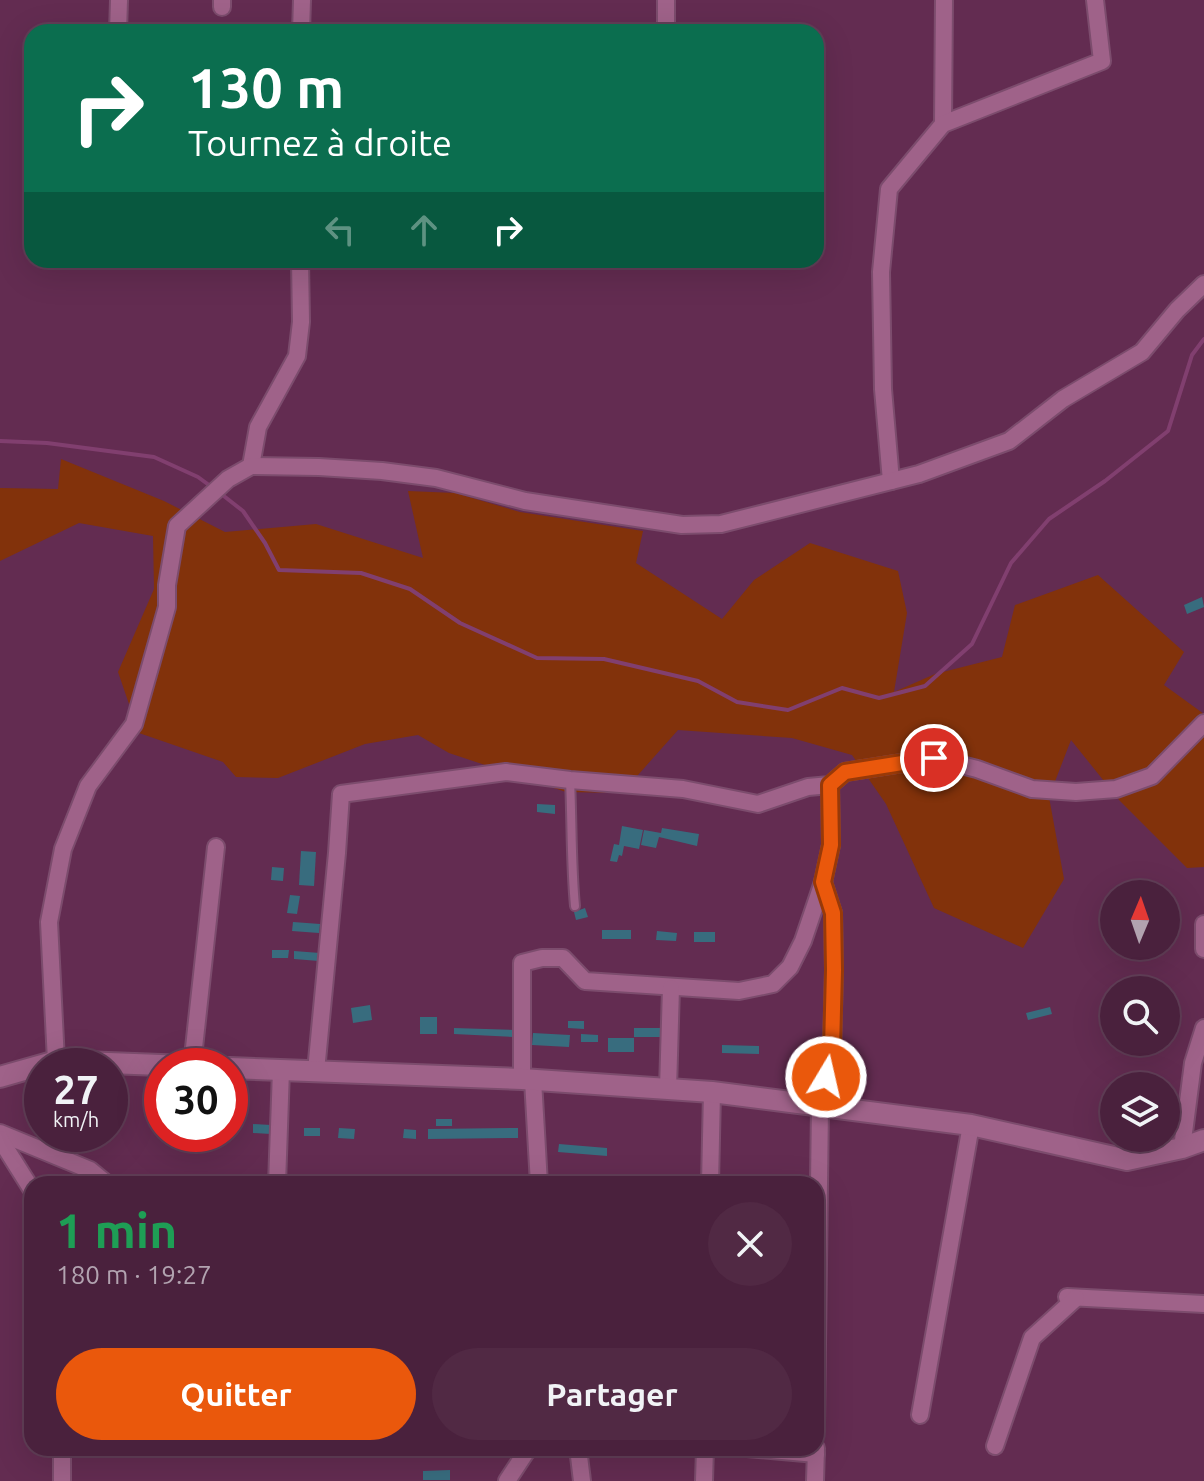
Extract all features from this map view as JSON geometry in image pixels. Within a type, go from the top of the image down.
[{"type":"street","points":[[118,24],[119,0]]},
{"type":"street","points":[[301,24],[302,0]]},
{"type":"street","points":[[666,0],[666,24]]},
{"type":"street","points":[[943,124],[944,0]]},
{"type":"street","points":[[891,481],[883,389],[881,272],[889,189],[943,124],[1102,61],[1095,0]]},
{"type":"street","points":[[251,466],[258,427],[297,356],[301,322],[300,268]]},
{"type":"street","points":[[55,1048],[49,922],[63,849],[88,786],[134,724],[167,607],[167,585],[177,526],[228,479],[251,466],[350,469],[436,478],[525,501],[682,525],[721,524],[919,474],[1009,441],[1063,399],[1142,352],[1177,310],[1204,284]]},
{"type":"street","points":[[316,1071],[341,794],[506,772],[683,789],[758,804],[808,787],[830,785],[845,772],[934,758],[977,769],[1032,789],[1076,792],[1116,789],[1152,776],[1204,723]]},
{"type":"street","points":[[538,1176],[527,1080],[522,963],[542,958],[563,958],[585,981],[739,991],[773,984],[790,967],[803,941],[823,882],[831,845],[830,785]]},
{"type":"street","points":[[191,1048],[216,847]]},
{"type":"street","points":[[819,1176],[820,1105],[832,1049],[834,970],[833,913],[823,882]]},
{"type":"street","points":[[1204,924],[1204,949]]},
{"type":"street","points":[[668,1089],[671,988]]},
{"type":"street","points":[[1182,1148],[1193,1063],[1204,1028]]},
{"type":"street","points":[[248,1069],[527,1080],[712,1092],[971,1125],[1127,1160],[1204,1140]]},
{"type":"street","points":[[0,1077],[24,1070]]},
{"type":"street","points":[[277,1176],[281,1070]]},
{"type":"street","points":[[710,1176],[712,1092]]},
{"type":"street","points":[[920,1415],[971,1125]]},
{"type":"street","points":[[0,1133],[90,1170],[97,1176]]},
{"type":"street","points":[[0,1139],[24,1177]]},
{"type":"street","points":[[995,1446],[1032,1338],[1068,1297],[1204,1304]]},
{"type":"street","points":[[62,1456],[62,1481]]},
{"type":"street","points":[[507,1481],[523,1456]]},
{"type":"street","points":[[579,1456],[582,1481]]},
{"type":"street","points":[[704,1481],[705,1456]]},
{"type":"street","points":[[815,1481],[816,1456]]},
{"type":"lane","points":[[570,780],[571,868],[575,906]]},
{"type":"shaded area","points":[[61,459],[164,501],[225,532],[316,524],[423,558],[408,491],[455,493],[520,512],[643,531],[636,563],[722,619],[754,580],[810,543],[898,571],[907,613],[894,692],[935,674],[1002,657],[1015,605],[1098,575],[1184,652],[1164,685],[1204,714],[1204,867],[1187,868],[1120,801],[1071,740],[1049,797],[1064,879],[1023,948],[934,908],[886,804],[852,755],[792,738],[678,730],[622,793],[566,792],[449,753],[418,735],[365,744],[278,778],[236,777],[223,762],[139,733],[118,672],[154,589],[153,536],[79,523],[0,561],[0,488],[58,489]]},
{"type":"building","points":[[1202,597],[1204,607],[1187,614],[1184,605]]},
{"type":"building","points":[[537,804],[555,805],[555,814],[537,812]]},
{"type":"building","points":[[622,826],[643,830],[639,849],[624,846],[617,862],[610,861],[614,844],[619,845]]},
{"type":"building","points":[[662,828],[699,834],[697,846],[659,837],[656,848],[641,845],[644,830],[661,833]]},
{"type":"building","points":[[301,851],[316,852],[314,886],[299,885]]},
{"type":"building","points":[[272,867],[284,868],[283,881],[271,880]]},
{"type":"building","points":[[290,895],[300,896],[297,914],[287,913]]},
{"type":"building","points":[[585,908],[588,917],[576,920],[574,912]]},
{"type":"building","points":[[293,922],[320,924],[319,933],[292,931]]},
{"type":"building","points":[[602,930],[631,930],[631,939],[602,939]]},
{"type":"building","points":[[657,931],[677,933],[676,941],[656,940]]},
{"type":"building","points":[[694,932],[715,932],[715,942],[694,942]]},
{"type":"building","points":[[272,950],[289,950],[288,958],[272,958]]},
{"type":"building","points":[[294,951],[320,953],[319,961],[294,959]]},
{"type":"building","points":[[370,1005],[372,1020],[353,1023],[351,1008]]},
{"type":"building","points":[[1050,1007],[1052,1014],[1028,1020],[1026,1013]]},
{"type":"building","points":[[420,1017],[437,1017],[437,1034],[420,1034]]},
{"type":"building","points":[[568,1021],[584,1021],[584,1029],[568,1028]]},
{"type":"building","points":[[454,1028],[515,1030],[514,1037],[454,1034]]},
{"type":"building","points":[[634,1028],[660,1028],[660,1037],[634,1037]]},
{"type":"building","points":[[533,1033],[570,1035],[569,1047],[532,1045]]},
{"type":"building","points":[[581,1034],[598,1035],[598,1042],[581,1042]]},
{"type":"building","points":[[608,1038],[634,1038],[634,1052],[608,1052]]},
{"type":"building","points":[[722,1045],[759,1046],[759,1054],[722,1053]]},
{"type":"building","points":[[436,1119],[452,1119],[452,1126],[436,1126]]},
{"type":"building","points":[[253,1124],[271,1125],[271,1134],[253,1133]]},
{"type":"building","points":[[304,1128],[320,1128],[320,1136],[304,1136]]},
{"type":"building","points":[[339,1128],[355,1129],[354,1139],[338,1138]]},
{"type":"building","points":[[518,1128],[518,1138],[428,1139],[428,1129]]},
{"type":"building","points":[[404,1129],[416,1130],[416,1139],[403,1138]]},
{"type":"building","points":[[559,1144],[607,1148],[607,1156],[558,1152]]},
{"type":"building","points":[[450,1470],[450,1480],[423,1480],[423,1471]]},
{"type":"waterway","points":[[220,493],[243,511],[279,570],[361,573],[410,589],[460,623],[537,658],[604,659],[698,681],[737,702],[788,710],[842,688],[879,698],[925,686],[972,644],[1011,563],[1049,519],[1105,481],[1168,431],[1192,355],[1204,339]]},
{"type":"waterway","points":[[0,441],[47,443],[154,457],[198,477],[213,488]]},
{"type":"route","points":[[826,1077],[832,1049],[834,970],[833,913],[823,882],[831,845],[830,785],[845,772],[934,758]]}]
